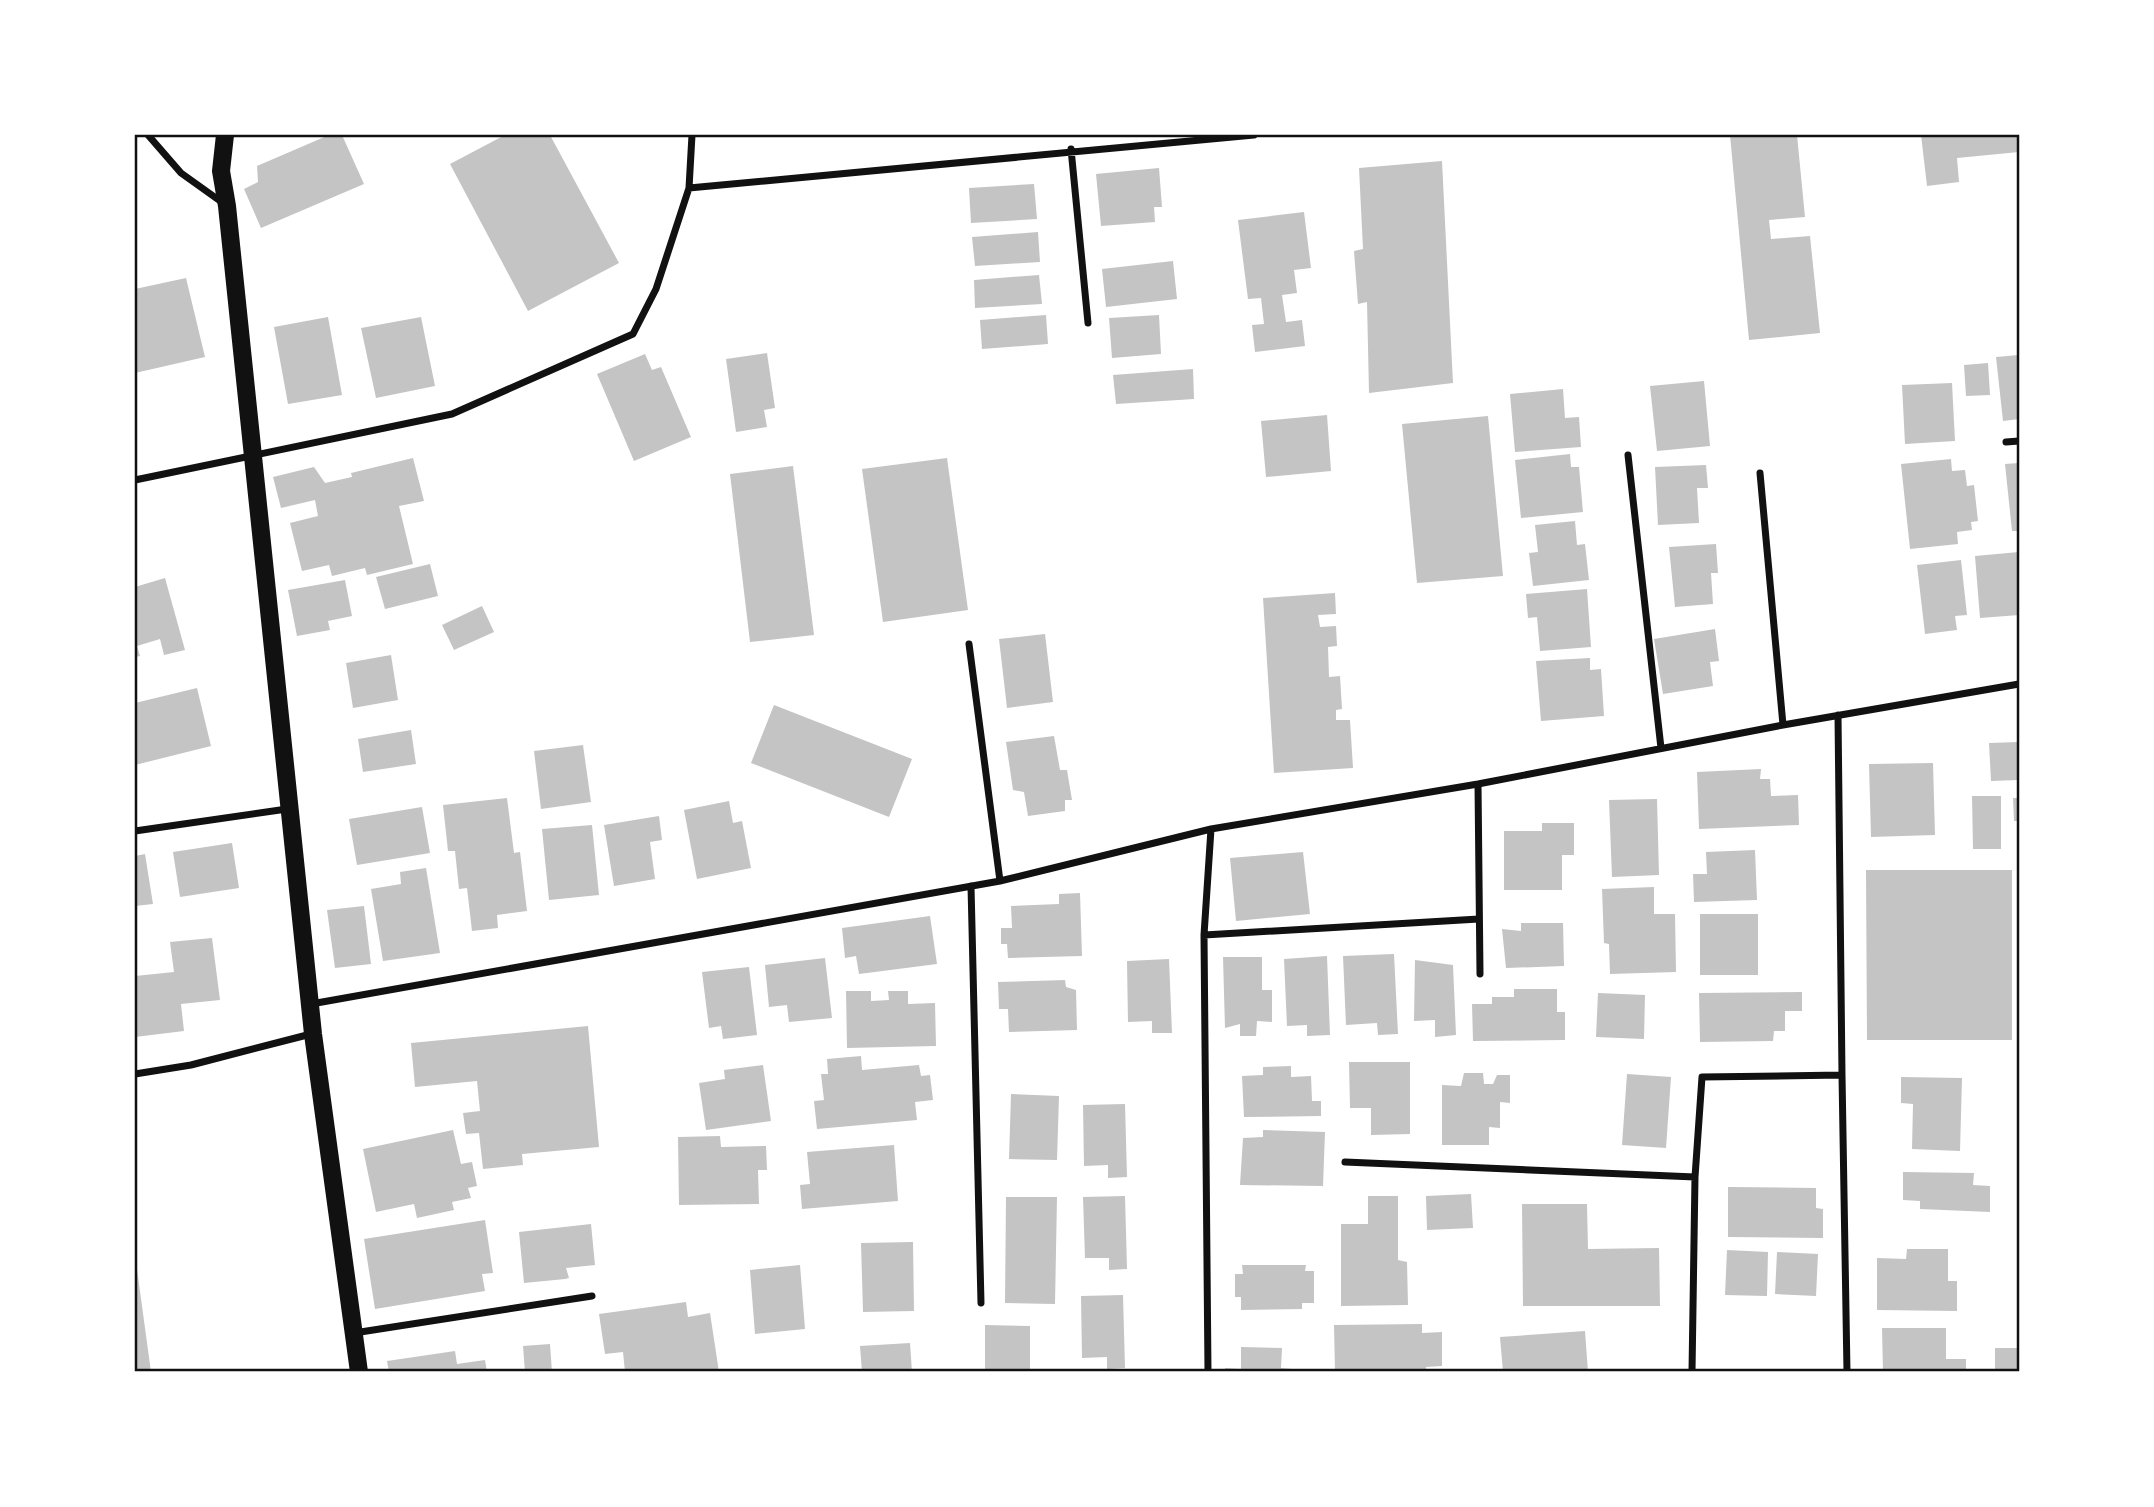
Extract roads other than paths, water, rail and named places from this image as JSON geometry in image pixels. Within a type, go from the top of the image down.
[{"type":"main road","points":[[225,135],[221,172],[227,206],[288,809],[313,1034],[359,1372]]},
{"type":"street","points":[[148,135],[181,173],[227,206]]},
{"type":"street","points":[[135,480],[252,458],[452,414],[633,334],[656,289],[689,187],[692,135]]},
{"type":"street","points":[[689,187],[1071,149],[1254,135]]},
{"type":"street","points":[[1071,149],[1088,323]]},
{"type":"street","points":[[2006,442],[2019,441]]},
{"type":"street","points":[[1629,455],[1661,748]]},
{"type":"street","points":[[1760,473],[1783,724]]},
{"type":"street","points":[[969,644],[1000,881]]},
{"type":"street","points":[[311,1004],[1000,881],[1212,829],[1478,784],[1783,724],[2019,684]]},
{"type":"street","points":[[1838,715],[1847,1372]]},
{"type":"street","points":[[1478,784],[1480,974]]},
{"type":"street","points":[[135,831],[288,809]]},
{"type":"street","points":[[1208,1372],[1204,935],[1212,829]]},
{"type":"street","points":[[971,886],[981,1303]]},
{"type":"street","points":[[1204,935],[1479,919]]},
{"type":"street","points":[[135,1074],[191,1065],[313,1034]]},
{"type":"street","points":[[1692,1372],[1695,1177],[1702,1077],[1842,1075]]},
{"type":"street","points":[[1345,1162],[1695,1177]]},
{"type":"street","points":[[354,1334],[592,1296]]}]
